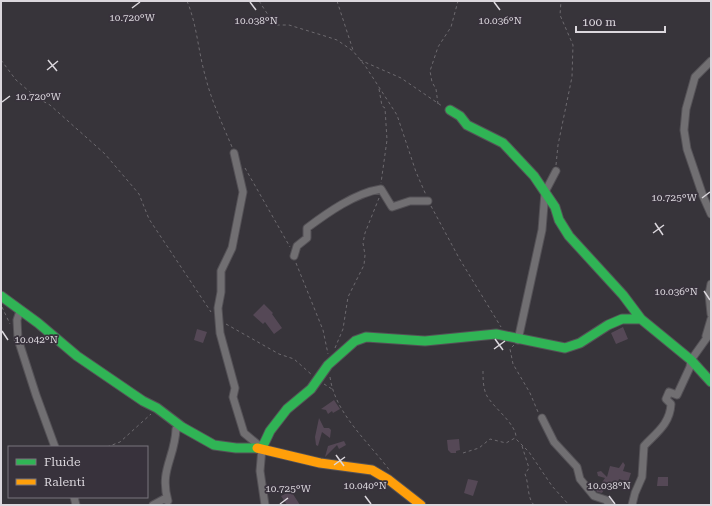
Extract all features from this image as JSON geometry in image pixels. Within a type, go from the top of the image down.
[{"type":"street","points":[[711,61],[695,77],[686,110],[684,130],[687,149],[702,196],[711,214]]},
{"type":"street","points":[[450,110],[460,116],[468,125],[504,143],[534,176],[555,207],[559,220],[569,236],[623,295],[641,319],[691,360],[711,382]]},
{"type":"street","points":[[234,153],[243,192],[232,248],[221,271],[218,320],[234,388],[233,397],[244,433],[262,448]]},
{"type":"street","points":[[518,340],[542,230],[545,192],[556,171]]},
{"type":"street","points":[[294,256],[297,246],[307,238],[307,228],[318,222],[325,214],[367,191],[381,189],[392,207],[410,201],[428,201]]},
{"type":"street","points":[[711,284],[709,294],[711,314]]},
{"type":"street","points":[[1,296],[38,323],[77,356],[143,401],[157,408],[182,427],[214,445],[236,448],[262,448],[320,463],[372,470],[389,480],[421,505]]},
{"type":"street","points":[[20,311],[17,320],[18,339],[55,446]]},
{"type":"street","points":[[265,505],[260,471],[262,448],[270,430],[287,409],[311,390],[328,365],[355,340],[366,337],[425,341],[496,334],[518,340],[565,348],[580,343],[608,325],[622,319],[641,319]]},
{"type":"street","points":[[704,340],[711,319]]},
{"type":"street","points":[[632,505],[634,493],[642,476],[644,446],[664,426],[670,411],[671,404],[666,399],[667,395],[669,392],[677,395],[690,367],[691,360],[711,332]]},
{"type":"street","points":[[542,418],[554,442],[577,467],[580,480],[594,496],[606,500],[610,505]]},
{"type":"street","points":[[153,505],[164,499],[168,501],[164,481],[169,460],[176,442],[176,430],[182,427]]},
{"type":"path","points":[[187,1],[194,20],[196,37],[209,92],[234,153]]},
{"type":"path","points":[[259,1],[272,21],[277,25],[290,25],[337,40],[353,51],[360,59],[398,115],[416,172],[428,201],[459,258],[504,333]]},
{"type":"path","points":[[337,1],[353,51]]},
{"type":"path","points":[[438,104],[436,89],[432,82],[430,71],[438,47],[452,27],[458,1]]},
{"type":"path","points":[[556,171],[558,145],[572,77],[573,45],[560,15],[561,1]]},
{"type":"path","points":[[360,59],[401,78],[438,104],[450,110]]},
{"type":"path","points":[[1,60],[16,80],[37,98],[50,104],[105,154],[139,194],[149,219],[170,248],[172,255],[210,311],[218,320],[279,354],[294,359],[318,380],[332,389],[346,415],[392,476]]},
{"type":"path","points":[[334,351],[343,329],[348,296],[364,265],[365,255],[362,243],[365,232],[379,200],[381,189],[386,140],[385,108],[382,106],[379,88]]},
{"type":"path","points":[[244,166],[294,256],[323,330],[328,355],[328,365]]},
{"type":"path","points":[[1,304],[18,339]]},
{"type":"path","points":[[518,340],[510,349],[513,364],[542,418]]},
{"type":"path","points":[[483,371],[486,395],[516,433],[516,438],[521,445],[529,452],[552,486],[569,505]]},
{"type":"path","points":[[110,446],[120,442],[157,408]]},
{"type":"path","points":[[463,453],[479,448],[490,438],[506,443],[516,438]]},
{"type":"path","points":[[521,445],[529,468],[525,474],[528,481],[530,501],[534,505]]},
{"type":"building","points":[[264,304],[273,313],[272,314],[282,328],[274,334],[265,322],[263,324],[253,315]]},
{"type":"building","points":[[623,327],[628,339],[616,344],[611,333]]},
{"type":"building","points":[[197,329],[207,332],[203,343],[194,340]]},
{"type":"building","points":[[334,400],[340,409],[333,413],[332,411],[328,414],[326,410],[321,409]]},
{"type":"building","points":[[319,418],[324,428],[329,428],[331,430],[330,438],[322,432],[318,446],[316,445],[315,437]]},
{"type":"building","points":[[459,439],[460,450],[456,451],[456,453],[451,453],[448,450],[447,440]]},
{"type":"building","points":[[344,441],[346,445],[339,449],[337,445],[325,457],[328,446]]},
{"type":"building","points":[[623,462],[625,465],[623,471],[631,473],[628,482],[619,479],[617,486],[609,484],[608,489],[605,488],[602,493],[597,492],[594,488],[596,485],[599,487],[605,478],[598,476],[597,472],[601,471],[607,477],[610,466],[619,468]]},
{"type":"building","points":[[658,477],[668,477],[668,486],[657,486]]},
{"type":"building","points":[[468,479],[478,481],[473,496],[464,493]]},
{"type":"building","points":[[291,491],[300,505],[287,505],[281,496]]},
{"type":"traffic: fast","points":[[450,110],[460,116],[467,125],[503,143],[534,176],[555,207],[559,220],[569,236],[623,295],[641,319],[691,360],[711,382]]},
{"type":"traffic: fast","points":[[1,296],[38,323],[77,356],[143,401],[157,408],[182,427],[214,445],[236,448],[257,448]]},
{"type":"traffic: fast","points":[[262,448],[270,431],[287,409],[311,389],[328,365],[355,341],[366,337],[425,341],[496,334],[565,348],[580,343],[608,325],[622,319],[641,319]]},
{"type":"traffic: slow","points":[[257,448],[320,463],[372,470],[389,480],[421,505]]}]
